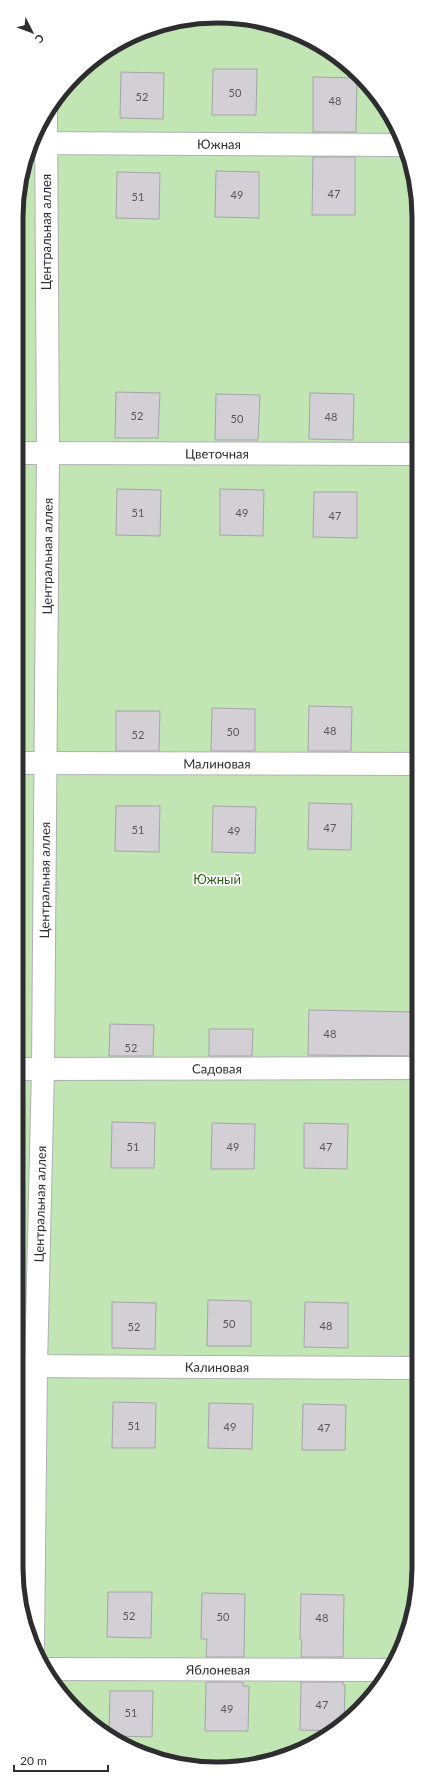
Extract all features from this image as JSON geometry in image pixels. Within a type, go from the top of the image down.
[{"type":"street","name":"Южная","points":[[40,143],[398,146]]},
{"type":"street","name":"Центральная аллея","points":[[33,1628],[26,1366],[43,1069],[44,763],[48,453],[40,143]]},
{"type":"street","name":"Цветочная","points":[[23,453],[412,454]]},
{"type":"street","name":"Малиновая","points":[[23,762],[412,764]]},
{"type":"street","name":"Садовая","points":[[23,1069],[412,1068]]},
{"type":"street","name":"Калиновая","points":[[26,1366],[412,1368]]},
{"type":"street","name":"Яблоневая","points":[[52,1669],[383,1670]]},
{"type":"green space","name":"Южный","points":[[205,23],[230,23],[280,33],[304,43],[336,63],[364,89],[386,120],[402,155],[412,205],[412,1580],[402,1630],[392,1654],[372,1686],[346,1714],[315,1736],[280,1752],[230,1762],[205,1762],[155,1752],[131,1742],[99,1722],[71,1696],[49,1665],[33,1630],[23,1580],[23,205],[33,155],[43,131],[63,99],[89,71],[120,49],[155,33]]},
{"type":"building","points":[[213,69],[257,69],[256,115],[212,115]]},
{"type":"building","points":[[121,72],[164,73],[163,119],[120,118]]},
{"type":"building","points":[[313,77],[353,78],[357,82],[356,132],[313,132]]},
{"type":"building","points":[[313,157],[355,157],[355,215],[312,215]]},
{"type":"building","points":[[216,171],[259,172],[259,218],[215,217]]},
{"type":"building","points":[[117,172],[160,173],[159,219],[116,218]]},
{"type":"building","points":[[116,392],[160,393],[158,438],[115,438]]},
{"type":"building","points":[[310,393],[354,394],[353,440],[309,439]]},
{"type":"building","points":[[216,394],[260,395],[258,440],[215,440]]},
{"type":"building","points":[[117,489],[161,490],[160,536],[116,535]]},
{"type":"building","points":[[220,489],[264,490],[263,536],[220,535]]},
{"type":"building","points":[[314,492],[357,492],[357,538],[313,537]]},
{"type":"building","points":[[309,706],[352,707],[351,751],[308,751]]},
{"type":"building","points":[[212,708],[255,709],[255,751],[211,751]]},
{"type":"building","points":[[116,711],[160,711],[159,751],[116,751]]},
{"type":"building","points":[[309,803],[352,804],[351,850],[308,849]]},
{"type":"building","points":[[116,806],[160,806],[159,852],[115,851]]},
{"type":"building","points":[[213,806],[256,807],[255,853],[212,852]]},
{"type":"building","points":[[309,1010],[412,1012],[412,1056],[308,1055]]},
{"type":"building","points":[[110,1024],[154,1025],[153,1056],[109,1056]]},
{"type":"building","points":[[209,1029],[253,1029],[252,1056],[209,1056]]},
{"type":"building","points":[[112,1122],[155,1123],[154,1168],[111,1168]]},
{"type":"building","points":[[212,1123],[255,1124],[254,1169],[211,1169]]},
{"type":"building","points":[[304,1123],[348,1124],[347,1169],[304,1168]]},
{"type":"building","points":[[208,1300],[251,1301],[251,1346],[207,1346]]},
{"type":"building","points":[[112,1302],[156,1303],[155,1349],[112,1348]]},
{"type":"building","points":[[305,1302],[348,1303],[348,1348],[304,1347]]},
{"type":"building","points":[[113,1402],[156,1403],[155,1448],[112,1448]]},
{"type":"building","points":[[209,1403],[253,1404],[252,1449],[208,1448]]},
{"type":"building","points":[[303,1404],[346,1405],[345,1450],[302,1450]]},
{"type":"building","points":[[108,1592],[152,1592],[151,1638],[107,1637]]},
{"type":"building","points":[[202,1593],[245,1594],[244,1657],[206,1657],[207,1639],[201,1639]]},
{"type":"building","points":[[301,1594],[344,1595],[343,1657],[301,1657]]},
{"type":"building","points":[[206,1682],[243,1682],[243,1686],[249,1686],[248,1731],[205,1731]]},
{"type":"building","points":[[301,1682],[343,1682],[343,1685],[345,1685],[344,1715],[323,1731],[300,1730]]},
{"type":"building","points":[[110,1691],[153,1691],[152,1737],[120,1736],[109,1729]]}]
